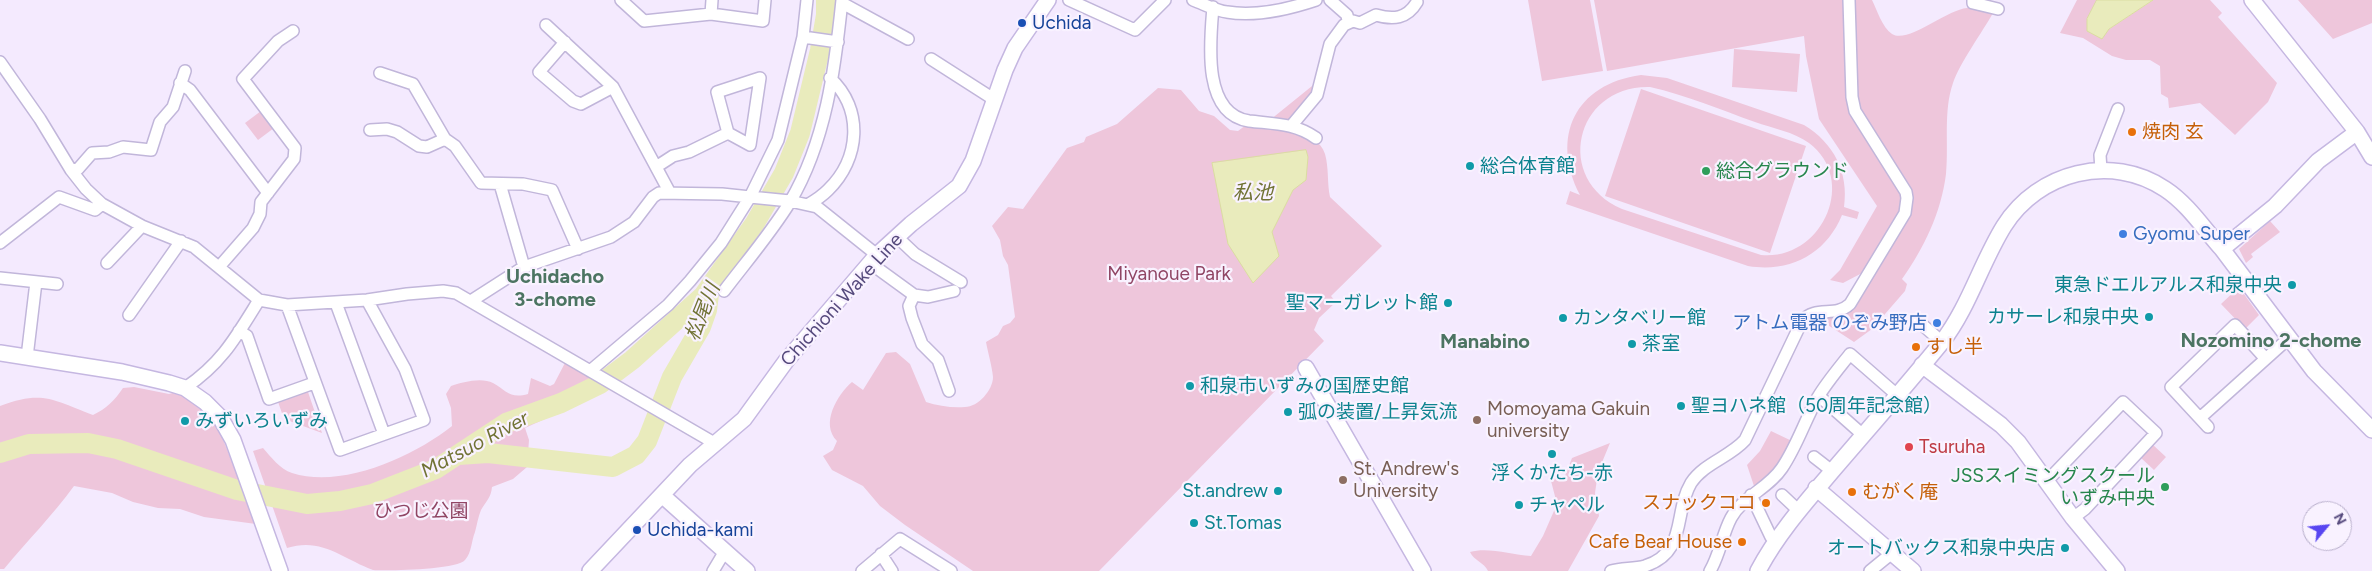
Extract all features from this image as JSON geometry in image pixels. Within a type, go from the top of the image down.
[{"type":"street","points":[[621,0],[644,22],[711,14],[763,21],[765,0]]},
{"type":"street","points":[[711,14],[712,0]]},
{"type":"street","points":[[593,373],[668,305],[685,287],[721,243],[753,197],[778,140],[804,37],[807,0]]},
{"type":"street","name":"Chichioni Wake Line","points":[[590,571],[663,496],[690,464],[744,419],[786,361],[873,259],[959,186],[973,161],[1005,70],[1016,48],[1048,0]]},
{"type":"street","points":[[1069,0],[1135,30],[1165,0]]},
{"type":"street","points":[[1193,0],[1225,12],[1248,13],[1290,8],[1316,0]]},
{"type":"street","points":[[1292,125],[1317,95],[1330,44],[1348,21],[1347,15],[1330,0]]},
{"type":"street","points":[[1610,571],[1644,566],[1670,549],[1677,536],[1683,504],[1691,483],[1704,469],[1732,453],[1745,440],[1802,321],[1812,313],[1841,311],[1850,304],[1905,213],[1908,198],[1906,192],[1861,122],[1853,105],[1849,0]]},
{"type":"street","points":[[1972,0],[1973,3],[1998,9]]},
{"type":"street","points":[[2252,0],[2358,132],[2372,157]]},
{"type":"street","points":[[724,291],[787,201],[824,118],[842,1],[908,39]]},
{"type":"street","points":[[1348,21],[1360,22],[1376,15],[1392,19],[1398,18],[1410,11],[1417,2]]},
{"type":"street","points":[[1213,7],[1212,68],[1216,91],[1224,108],[1241,119],[1292,125],[1316,138]]},
{"type":"street","points":[[546,25],[613,87],[670,194]]},
{"type":"street","points":[[219,266],[253,228],[260,214],[261,202],[294,159],[294,148],[243,79],[278,40],[293,31]]},
{"type":"street","points":[[804,37],[837,42]]},
{"type":"street","points":[[565,42],[539,72],[573,101],[581,104],[613,87]]},
{"type":"street","points":[[931,59],[995,100]]},
{"type":"street","points":[[0,62],[40,119],[71,170],[86,189],[102,204],[142,226],[194,247],[260,300],[287,305],[336,303],[443,291],[456,293],[716,444]]},
{"type":"street","points":[[71,170],[78,169],[92,153],[109,152],[124,142],[156,152],[160,122],[173,107],[185,71]]},
{"type":"street","points":[[380,73],[413,84],[445,139],[455,146],[481,183],[523,184],[552,190],[578,249]]},
{"type":"street","points":[[760,78],[750,145],[728,133],[717,92],[760,78]]},
{"type":"street","points":[[810,204],[829,190],[846,164],[852,149],[854,136],[848,99],[843,90],[830,78]]},
{"type":"street","points":[[180,83],[190,90],[268,193]]},
{"type":"street","points":[[2100,170],[2100,156],[2118,109]]},
{"type":"street","points":[[370,130],[387,129],[396,132],[419,146],[427,147],[445,139]]},
{"type":"street","points":[[2222,249],[2275,206],[2318,161],[2358,132]]},
{"type":"street","points":[[656,167],[673,156],[688,152],[728,133]]},
{"type":"street","points":[[1758,571],[1776,540],[1816,488],[1942,342],[1956,321],[2003,228],[2013,213],[2027,199],[2055,181],[2080,172],[2100,170],[2128,173],[2147,179],[2181,201],[2222,249],[2328,387],[2372,430]]},
{"type":"street","points":[[500,184],[524,267]]},
{"type":"street","points":[[471,301],[524,267],[611,237],[634,222],[653,197],[659,194],[722,194],[810,204],[817,207],[914,295],[928,297],[954,291]]},
{"type":"street","points":[[0,243],[59,197],[95,210],[102,204]]},
{"type":"street","points":[[107,263],[142,226]]},
{"type":"street","points":[[897,237],[915,254],[961,282]]},
{"type":"street","points":[[130,308],[160,280],[181,241]]},
{"type":"street","points":[[0,278],[56,284]]},
{"type":"street","points":[[27,357],[36,282]]},
{"type":"street","points":[[914,295],[909,306],[912,318],[922,344],[938,360],[949,391]]},
{"type":"street","points":[[185,388],[213,367],[223,356],[260,300]]},
{"type":"street","points":[[287,305],[340,450],[424,420],[405,369],[367,300]]},
{"type":"street","points":[[336,303],[384,434]]},
{"type":"street","points":[[1918,321],[1942,342]]},
{"type":"street","points":[[2208,427],[2171,387],[2235,325],[2265,358]]},
{"type":"street","points":[[239,331],[247,336],[269,399],[314,383]]},
{"type":"street","points":[[2200,418],[2289,338]]},
{"type":"street","points":[[0,353],[122,372],[185,388],[205,402],[220,417],[233,440],[280,571]]},
{"type":"street","points":[[1710,571],[1718,558],[1731,518],[1741,504],[1769,484],[1783,468],[1819,396],[1850,354],[1897,395]]},
{"type":"street","points":[[1922,365],[2001,425],[2028,453],[2073,518],[2117,571]]},
{"type":"street","points":[[1306,368],[1423,571]]},
{"type":"street","points":[[1819,396],[1863,435]]},
{"type":"street","points":[[2047,481],[2123,402],[2156,433],[2085,509],[2073,518]]},
{"type":"street","points":[[1814,456],[1832,471]]},
{"type":"street","points":[[1816,488],[1913,571]]},
{"type":"street","points":[[1782,495],[1799,511]]},
{"type":"street","points":[[663,496],[747,571]]},
{"type":"street","points":[[1751,496],[1770,537],[1776,540]]},
{"type":"street","points":[[862,571],[900,538],[952,571]]},
{"type":"street","points":[[713,571],[725,551]]},
{"type":"street","points":[[1870,571],[1892,553]]},
{"type":"street","points":[[881,554],[892,571]]},
{"type":"green space","points":[[1528,0],[1590,0],[1603,71],[1542,81]]},
{"type":"green space","points":[[1594,0],[1845,0],[1847,89],[1903,198],[1902,210],[1864,272],[1843,283],[1830,280],[1840,270],[1877,206],[1819,119],[1806,56],[1804,36],[1607,71]]},
{"type":"green space","points":[[1853,0],[1872,0],[1888,31],[1899,36],[1917,31],[1958,10],[1977,8],[1993,13],[1966,57],[1953,83],[1948,105],[1947,163],[1944,188],[1930,230],[1902,279],[1907,284],[1905,291],[1872,329],[1854,342],[1817,318],[1841,315],[1854,308],[1909,216],[1912,201],[1858,105]]},
{"type":"green space","points":[[2077,0],[2097,0],[2087,19],[2087,30],[2109,29],[2153,0],[2210,0],[2222,13],[2218,17],[2277,83],[2268,102],[2235,135],[2200,103],[2169,108],[2168,98],[2161,94],[2160,66],[2150,60],[2126,60],[2112,56],[2083,38],[2060,33]]},
{"type":"green space","points":[[2298,0],[2372,0],[2372,23],[2333,39]]},
{"type":"green space","points":[[1734,49],[1800,54],[1797,92],[1732,87]]},
{"type":"green space","name":"総合グラウンド","points":[[1641,75],[1667,78],[1804,125],[1824,141],[1837,160],[1844,182],[1844,207],[1859,212],[1857,219],[1842,215],[1835,229],[1826,240],[1805,258],[1778,266],[1763,267],[1748,266],[1566,204],[1570,191],[1580,195],[1571,174],[1568,153],[1569,134],[1574,117],[1585,102],[1599,89],[1618,80]],"holes":[[[1650,87],[1790,133],[1809,143],[1824,159],[1831,177],[1832,197],[1826,216],[1816,232],[1801,245],[1782,253],[1761,255],[1622,209],[1600,195],[1587,177],[1581,157],[1582,136],[1590,117],[1604,101],[1624,90]]]},
{"type":"green space","points":[[1317,82],[1316,88],[1290,121],[1270,120]]},
{"type":"green space","name":"Miyanoue Park","points":[[1158,88],[1181,90],[1199,111],[1214,116],[1230,130],[1238,131],[1246,125],[1267,127],[1303,134],[1313,139],[1320,145],[1325,154],[1330,197],[1382,246],[1331,296],[1336,302],[1319,318],[1314,330],[1324,341],[1099,571],[973,571],[880,506],[863,486],[832,470],[823,456],[833,450],[837,441],[832,434],[830,426],[832,410],[841,394],[852,382],[863,390],[886,353],[896,352],[910,364],[926,402],[935,405],[965,407],[980,401],[988,392],[993,377],[986,342],[998,335],[1003,326],[1010,323],[1015,317],[1008,265],[1003,256],[1000,240],[992,226],[1008,207],[1023,209],[1067,148],[1084,142],[1086,137],[1117,124]]},
{"type":"green space","name":"総合グラウンド","points":[[1641,89],[1806,146],[1770,253],[1605,196]]},
{"type":"green space","points":[[261,111],[274,128],[258,140],[245,123]]},
{"type":"green space","points":[[2270,221],[2280,232],[2251,254],[2253,257],[2246,263],[2239,249]]},
{"type":"green space","points":[[2239,287],[2259,315],[2245,329],[2221,304]]},
{"type":"green space","name":"ひつじ公園","points":[[566,361],[615,387],[525,428],[529,440],[527,467],[513,479],[492,487],[489,497],[481,510],[470,550],[465,560],[449,566],[436,568],[373,570],[322,547],[300,545],[287,548],[253,451],[263,448],[284,469],[292,473],[312,477],[333,477],[376,467],[418,449],[452,426],[451,408],[446,394],[451,386],[483,380],[493,383],[513,395],[528,394],[531,378],[550,386],[554,384]]},
{"type":"green space","points":[[134,387],[169,394],[179,391],[205,411],[219,429],[256,524],[204,517],[180,509],[158,508],[133,502],[112,493],[74,486],[4,569],[0,569],[0,406],[15,401],[38,398],[57,401],[93,415],[110,404],[123,388]]},
{"type":"green space","points":[[307,389],[322,433],[284,419],[277,399]]},
{"type":"green space","points":[[1771,431],[1794,442],[1780,467],[1755,489],[1747,465],[1760,451]]},
{"type":"green space","points":[[1610,443],[1598,472],[1595,493],[1599,516],[1568,571],[1488,571],[1476,560],[1470,552],[1485,550],[1531,556],[1543,536],[1557,504],[1550,477],[1565,476],[1572,458]]},
{"type":"green space","points":[[2152,444],[2166,457],[2154,470],[2140,457]]},
{"type":"water","points":[[2097,0],[2153,0],[2109,29],[2102,39],[2087,31],[2087,19]]},
{"type":"water","name":"私池","points":[[1306,150],[1308,157],[1306,180],[1293,190],[1272,232],[1279,256],[1253,283],[1228,244],[1212,163]]},
{"type":"waterway","name":"Matsuo River","points":[[0,453],[29,444],[88,443],[117,449],[237,490],[307,504],[340,501],[372,494],[436,469],[506,423],[561,403],[600,384],[632,360],[703,296],[755,223],[784,173],[800,133],[820,50],[826,15],[826,0]]},
{"type":"waterway","name":"松尾川","points":[[458,455],[488,453],[613,467],[636,455],[647,441],[672,377],[701,327],[707,310],[710,286]]},
{"type":"place","name":"Uchida","points":[[1022,23]]},
{"type":"place","name":"焼肉 玄","points":[[2132,132]]},
{"type":"place","name":"総合体育館","points":[[1470,166]]},
{"type":"place","name":"総合グラウンド","points":[[1706,171]]},
{"type":"place","name":"Gyomu Super","points":[[2123,234]]},
{"type":"place","name":"東急ドエルアルス和泉中央","points":[[2292,285]]},
{"type":"place","name":"聖マーガレット館","points":[[1448,303]]},
{"type":"place","name":"カサーレ和泉中央","points":[[2149,317]]},
{"type":"place","name":"カンタベリー館","points":[[1563,318]]},
{"type":"place","name":"アトム電器 のぞみ野店","points":[[1937,323]]},
{"type":"place","name":"茶室","points":[[1632,344]]},
{"type":"place","name":"すし半","points":[[1916,347]]},
{"type":"place","name":"和泉市いずみの国歴史館","points":[[1190,386]]},
{"type":"place","name":"聖ヨハネ館（50周年記念館）","points":[[1681,406]]},
{"type":"place","name":"弧の装置/上昇気流","points":[[1288,412]]},
{"type":"place","name":"Momoyama Gakuin university","points":[[1477,420]]},
{"type":"place","name":"みずいろいずみ","points":[[185,421]]},
{"type":"place","name":"Tsuruha","points":[[1909,447]]},
{"type":"place","name":"浮くかたち-赤","points":[[1552,454]]},
{"type":"place","name":"St. Andrew's University","points":[[1343,480]]},
{"type":"place","name":"JSSスイミングスクール いずみ中央","points":[[2165,487]]},
{"type":"place","name":"St.andrew","points":[[1278,491]]},
{"type":"place","name":"むがく庵","points":[[1852,492]]},
{"type":"place","name":"スナックココ","points":[[1766,503]]},
{"type":"place","name":"チャペル","points":[[1519,505]]},
{"type":"place","name":"St.Tomas","points":[[1194,523]]},
{"type":"place","name":"Uchida-kami","points":[[637,530]]},
{"type":"place","name":"Cafe Bear House","points":[[1742,542]]},
{"type":"place","name":"オートバックス和泉中央店","points":[[2065,548]]},
{"type":"district","name":"Uchidacho 3-chome","points":[[555,288]]},
{"type":"district","name":"Nozomino 2-chome","points":[[2271,341]]},
{"type":"district","name":"Manabino","points":[[1485,342]]}]
